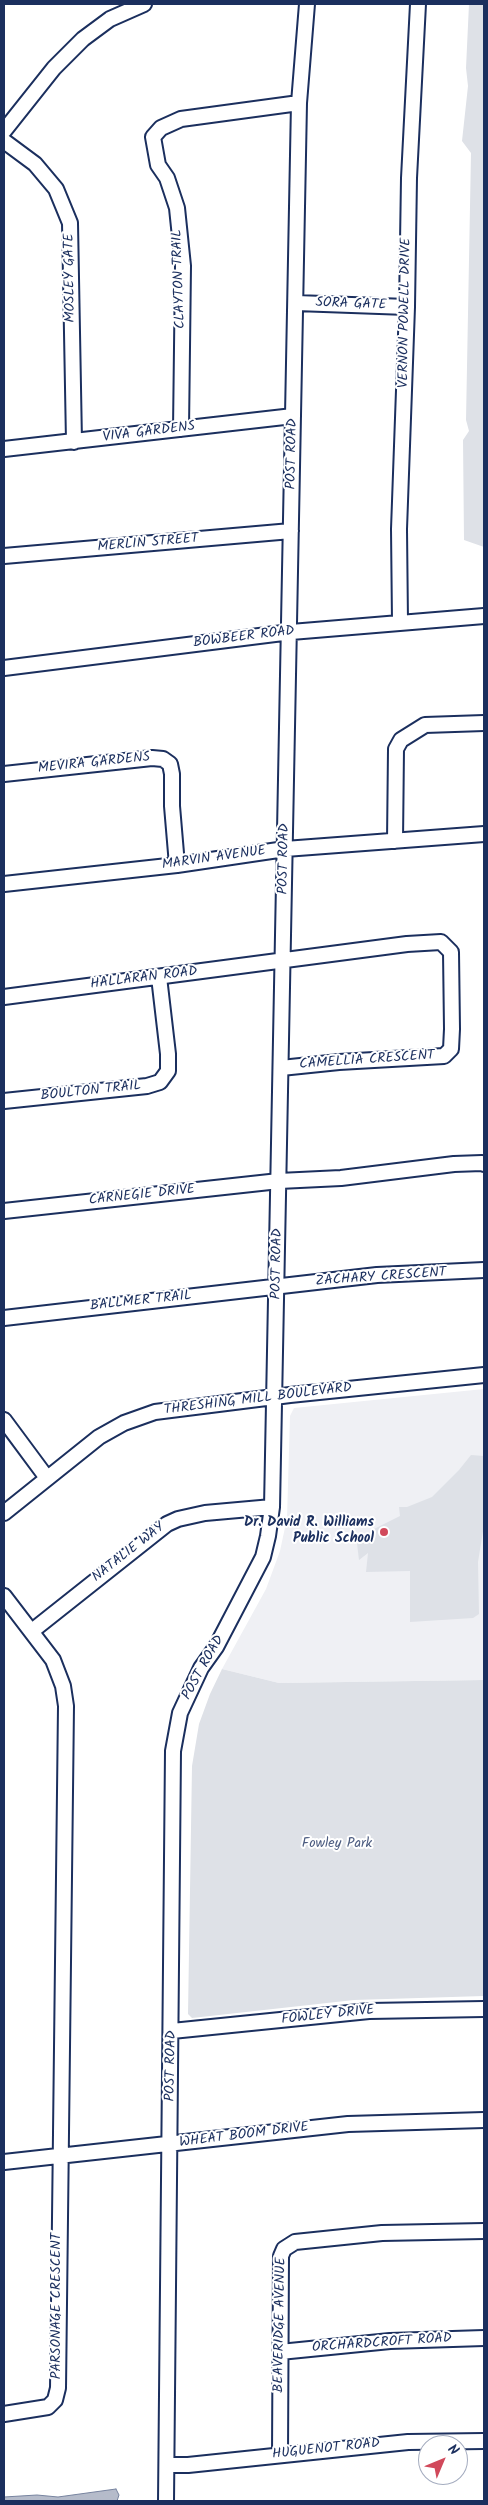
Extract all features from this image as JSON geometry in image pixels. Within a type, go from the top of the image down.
[{"type":"street","points":[[4,131],[54,68],[84,39],[110,18],[144,4]]},
{"type":"street","name":"POST ROAD","points":[[166,2501],[171,2144],[173,1751],[180,1713],[201,1668],[216,1647],[253,1578],[268,1536],[272,1507],[276,1397],[283,961],[291,632],[291,531],[299,102],[307,4]]},
{"type":"street","name":"VERNON POWELL DRIVE","points":[[400,622],[399,529],[407,307],[409,178],[418,4]]},
{"type":"street","name":"CLAYTON TRAIL","points":[[181,429],[182,266],[177,208],[167,178],[158,165],[153,136],[161,128],[180,119],[299,102]]},
{"type":"street","name":"MOSLEY GATE","points":[[4,141],[35,164],[56,189],[70,223],[74,442]]},
{"type":"street","name":"SORA GATE","points":[[296,302],[407,307]]},
{"type":"street","name":"VIVA GARDENS","points":[[4,450],[294,416]]},
{"type":"street","name":"MERLIN STREET","points":[[4,556],[291,531]]},
{"type":"street","name":"BOWBEER ROAD","points":[[4,668],[291,632],[484,616]]},
{"type":"street","points":[[395,841],[396,748],[401,740],[425,725],[484,723]]},
{"type":"street","name":"MEVIRA GARDENS","points":[[4,774],[152,758],[163,759],[170,764],[172,774],[172,806],[177,865]]},
{"type":"street","name":"MARVIN AVENUE","points":[[4,884],[177,865],[286,849],[484,834]]},
{"type":"street","name":"CAMELLIA CRESCENT","points":[[281,1068],[339,1062],[444,1056],[451,1048],[452,1029],[451,952],[441,942],[392,945],[283,961]]},
{"type":"street","name":"HALLARAN ROAD","points":[[4,997],[283,961]]},
{"type":"street","name":"BOULTON TRAIL","points":[[4,1101],[147,1086],[160,1082],[168,1070],[168,1054],[159,977]]},
{"type":"street","points":[[279,1181],[341,1178],[454,1164],[484,1164]]},
{"type":"street","name":"CARNEGIE DRIVE","points":[[4,1211],[279,1181]]},
{"type":"street","name":"ZACHARY CRESCENT","points":[[278,1287],[377,1275],[484,1270]]},
{"type":"street","name":"BALLMER TRAIL","points":[[4,1318],[278,1287]]},
{"type":"street","name":"THRESHING MILL BOULEVARD","points":[[4,1513],[99,1438],[124,1423],[167,1409],[484,1375]]},
{"type":"street","points":[[4,1420],[47,1478]]},
{"type":"street","name":"NATALIE WAY","points":[[32,1631],[167,1524],[178,1519],[205,1513],[272,1507]]},
{"type":"street","name":"PARSONAGE CRESCENT","points":[[4,1596],[32,1631],[58,1672],[66,1706],[57,2396],[52,2404],[43,2409],[4,2414]]},
{"type":"street","name":"FOWLEY DRIVE","points":[[172,2031],[369,2011],[484,2009]]},
{"type":"street","name":"WHEAT BOOM DRIVE","points":[[4,2162],[348,2124],[484,2120]]},
{"type":"street","name":"BEAVERIDGE AVENUE","points":[[280,2455],[281,2256],[289,2244],[382,2233],[484,2231]]},
{"type":"street","name":"ORCHARDCROFT ROAD","points":[[280,2352],[390,2341],[484,2338]]},
{"type":"street","name":"HUGUENOT ROAD","points":[[168,2464],[188,2465],[408,2442],[484,2441]]},
{"type":"shaded area","name":"Dr. David R. Williams Public School","points":[[484,1389],[484,1680],[279,1683],[222,1669],[266,1589],[280,1551],[287,1518],[290,1416],[294,1408]]},
{"type":"green space","points":[[469,4],[484,4],[484,547],[464,540],[463,440],[469,431],[466,420],[471,153],[462,141],[468,86],[466,68]]},
{"type":"green space","points":[[471,1455],[484,1456],[484,1525],[478,1562],[479,1614],[473,1618],[410,1622],[410,1571],[366,1572],[368,1553],[359,1560],[357,1543],[372,1530],[400,1516],[399,1507],[407,1507],[432,1497]]},
{"type":"green space","name":"Fowley Park","points":[[222,1669],[279,1683],[484,1680],[484,1996],[354,2000],[192,2018],[188,2014],[192,1766],[199,1724]]},
{"type":"water","points":[[116,2489],[119,2495],[117,2501],[4,2501],[4,2497],[37,2495],[58,2497]]},
{"type":"place","name":"Dr. David R. Williams Public School","points":[[384,1532]]}]
